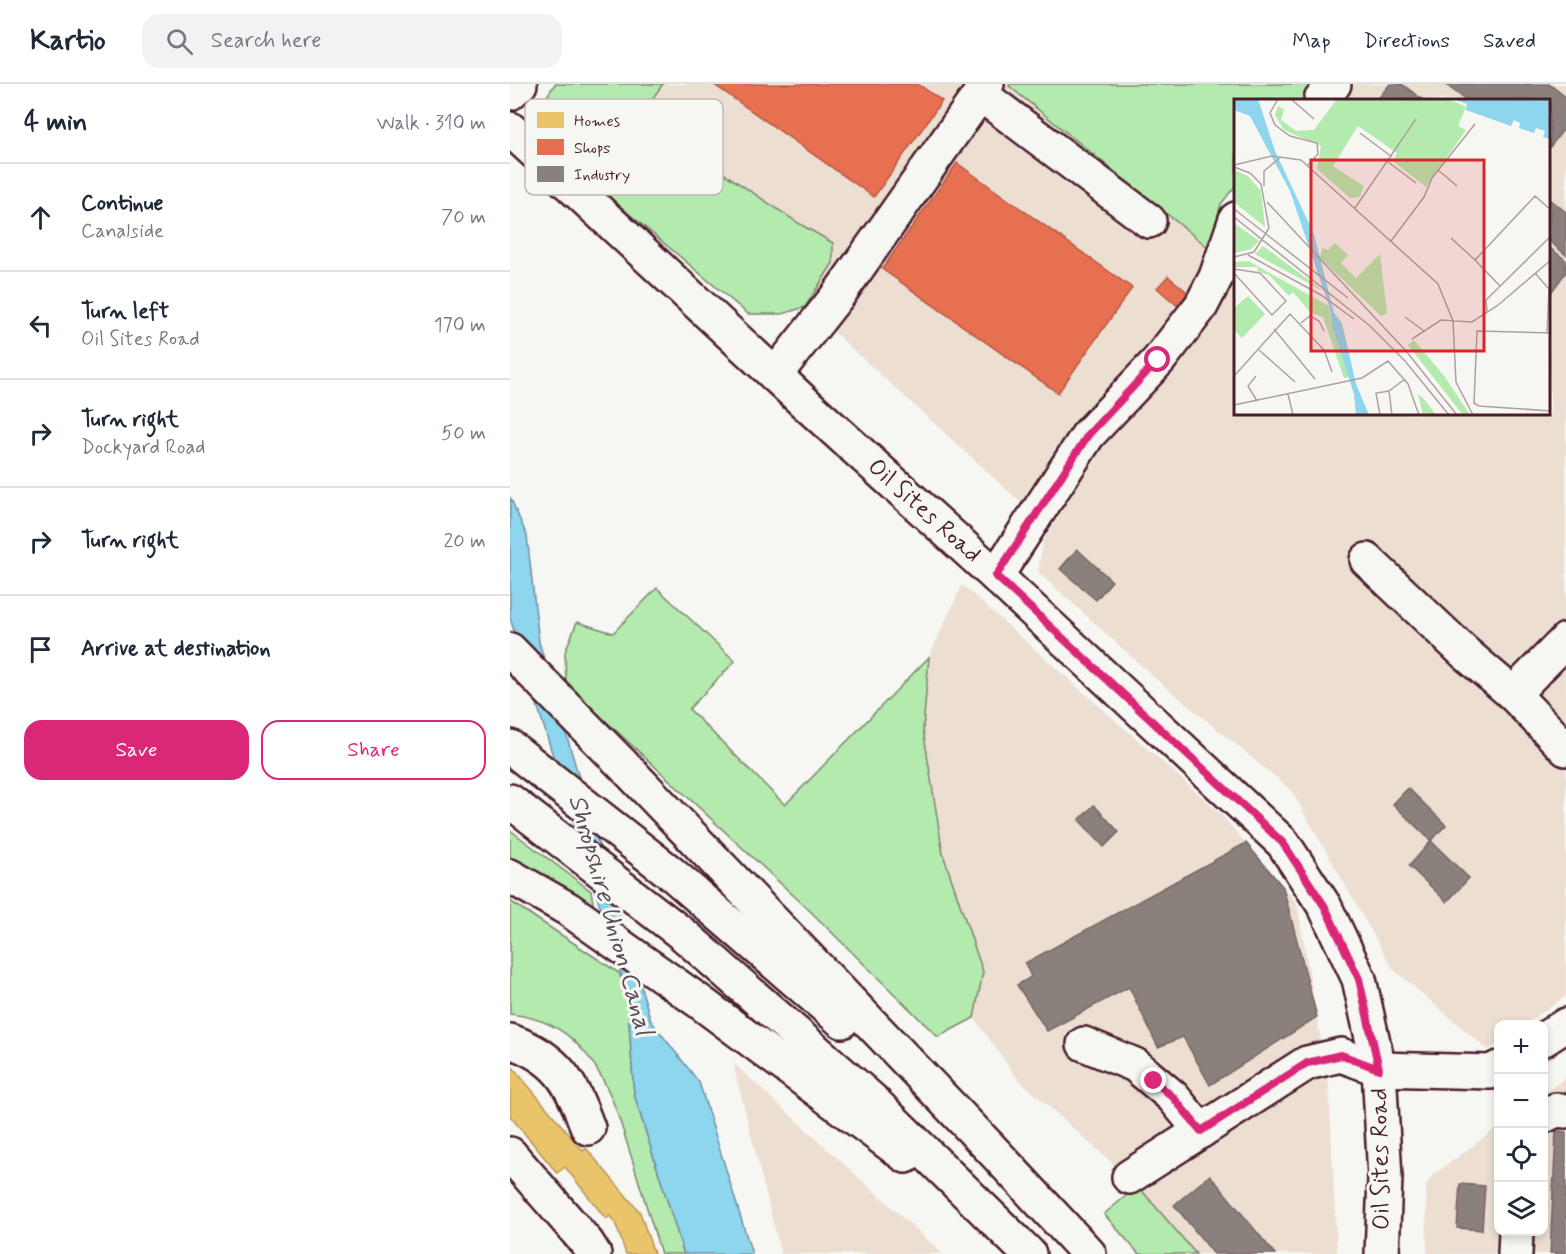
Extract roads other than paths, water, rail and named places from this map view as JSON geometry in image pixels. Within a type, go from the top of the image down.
[{"type":"main road","points":[[510,93],[520,84]]},
{"type":"main road","points":[[1323,99],[1334,84]]},
{"type":"main road","points":[[775,375],[839,294],[983,89],[1149,221]]},
{"type":"main road","name":"Oil Sites Road","points":[[510,129],[525,143]]},
{"type":"main road","name":"Oil Sites Road","points":[[581,195],[1283,843],[1325,907],[1359,979],[1379,1069],[1385,1178],[1382,1254]]},
{"type":"main road","points":[[996,576],[1088,435],[1158,360],[1201,306],[1216,277],[1234,225]]},
{"type":"main road","points":[[1367,560],[1465,653],[1513,694],[1566,749]]},
{"type":"main road","points":[[1513,694],[1566,640]]},
{"type":"main road","points":[[510,650],[630,772],[1089,1254]]},
{"type":"main road","points":[[510,747],[671,873],[996,1154]]},
{"type":"main road","points":[[510,801],[685,936],[872,1100],[1029,1254]]},
{"type":"main road","points":[[510,876],[568,909],[700,1002],[1006,1231]]},
{"type":"main road","points":[[1548,1036],[1566,1025]]},
{"type":"main road","points":[[510,1041],[532,1049],[557,1068],[574,1090],[588,1128]]},
{"type":"main road","points":[[1084,1044],[1135,1065],[1173,1097],[1201,1131]]},
{"type":"main road","points":[[1129,1177],[1307,1063],[1341,1055],[1379,1069],[1494,1070]]},
{"type":"main road","points":[[1548,1114],[1556,1110],[1566,1111]]},
{"type":"main road","points":[[510,1154],[594,1254]]},
{"type":"main road","points":[[1515,1254],[1516,1236]]},
{"type":"water","name":"Shropshire Union Canal","points":[[510,497],[527,536],[539,642],[651,1021],[699,1082],[752,1254],[684,1254],[634,1094],[627,993],[510,618]]}]
